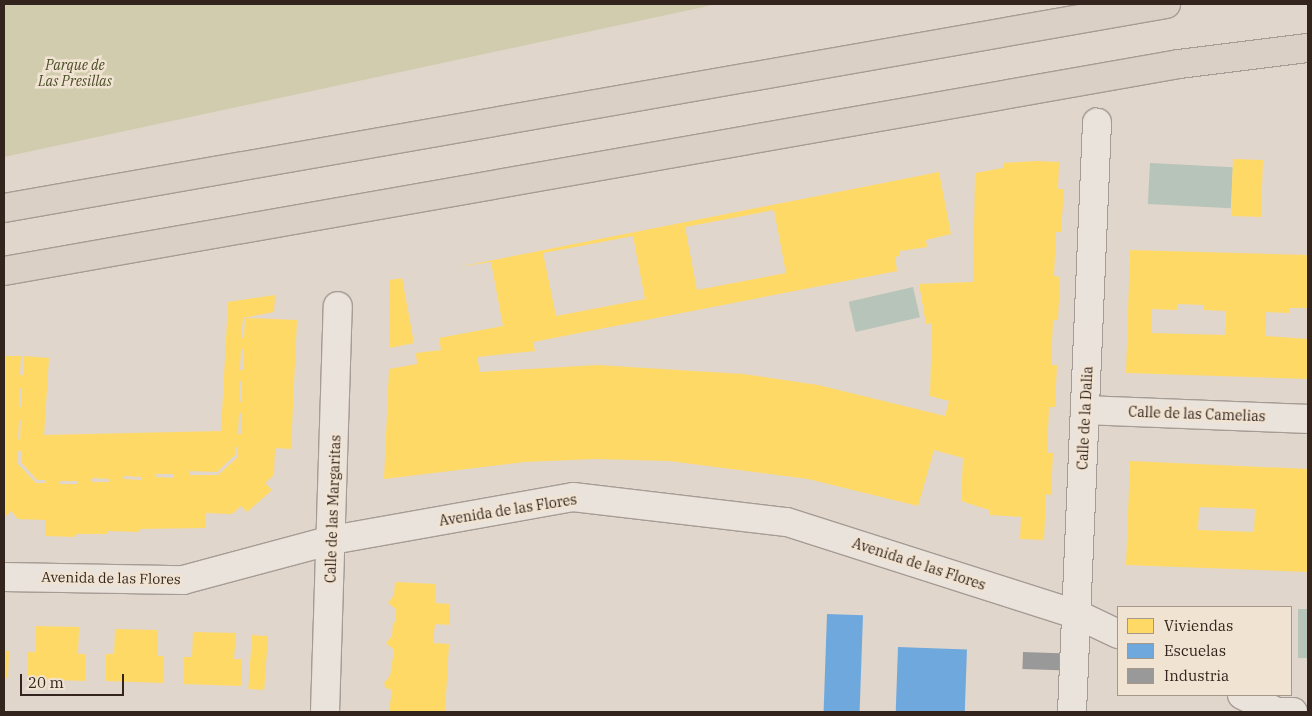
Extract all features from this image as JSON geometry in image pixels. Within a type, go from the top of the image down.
[{"type":"highway","points":[[4,208],[1166,4]]},
{"type":"highway","points":[[4,271],[1178,64],[1308,48]]},
{"type":"street","name":"Calle de la Dalia","points":[[1072,712],[1097,123]]},
{"type":"street","name":"Calle de las Margaritas","points":[[325,712],[338,306]]},
{"type":"street","name":"Calle de las Camelias","points":[[1085,410],[1308,418]]},
{"type":"street","name":"Avenida de las Flores","points":[[4,577],[183,580],[332,540],[573,496],[787,522],[1076,614],[1117,634]]},
{"type":"street","points":[[1244,696],[1277,712],[1293,712]]},
{"type":"green space","name":"Parque de Las Presillas","points":[[4,4],[718,4],[4,157]]},
{"type":"shaded area","points":[[1150,163],[1233,167],[1231,208],[1148,204]]},
{"type":"shaded area","points":[[913,287],[920,317],[856,332],[849,302]]},
{"type":"shaded area","points":[[1298,609],[1308,609],[1308,658],[1298,658]]},
{"type":"building: Viviendas","points":[[1233,159],[1263,160],[1261,217],[1231,216]]},
{"type":"building: Viviendas","points":[[1059,162],[1058,189],[1064,189],[1061,232],[1056,232],[1054,276],[1060,277],[1058,320],[1053,320],[1051,365],[1057,365],[1055,407],[1049,407],[1047,453],[1053,453],[1051,495],[1046,494],[1044,540],[1020,539],[1021,517],[989,515],[989,510],[961,501],[963,458],[934,450],[918,506],[808,479],[669,461],[595,459],[524,462],[384,479],[389,369],[417,364],[416,353],[441,350],[439,338],[503,326],[491,262],[458,267],[939,172],[951,234],[926,240],[927,247],[900,251],[899,256],[895,257],[897,271],[533,342],[535,351],[477,357],[480,372],[597,365],[743,374],[818,385],[945,416],[949,401],[930,396],[932,323],[926,324],[919,284],[973,282],[975,173],[1003,168],[1003,163]],"holes":[[[774,210],[786,273],[697,290],[685,227]],[[633,236],[645,299],[556,316],[543,253]]]},
{"type":"building: Viviendas","points":[[1130,250],[1308,255],[1308,308],[1290,308],[1289,313],[1266,312],[1265,336],[1308,339],[1308,379],[1126,373]],"holes":[[[1178,304],[1203,305],[1203,310],[1226,311],[1225,335],[1151,333],[1151,309],[1178,310]]]},
{"type":"building: Viviendas","points":[[402,278],[414,343],[389,348],[390,280]]},
{"type":"building: Viviendas","points":[[275,295],[274,312],[243,318],[241,338],[244,338],[245,318],[297,320],[291,449],[275,448],[274,475],[265,483],[272,490],[247,512],[241,506],[232,514],[206,513],[206,528],[140,529],[140,532],[108,531],[108,534],[76,534],[76,537],[45,536],[45,520],[18,519],[11,511],[4,518],[4,356],[21,356],[20,375],[23,375],[24,356],[49,358],[44,435],[221,431],[228,302]],"holes":[[[241,349],[244,349],[243,370],[240,370]],[[240,381],[242,381],[242,402],[239,402]],[[20,388],[22,388],[22,407],[19,407]],[[239,413],[241,413],[241,434],[238,434]],[[19,420],[21,420],[20,440],[18,439]],[[235,447],[238,447],[238,457],[218,475],[189,475],[189,471],[217,472],[235,455]],[[17,451],[21,451],[21,462],[37,480],[46,480],[46,483],[36,483],[17,463]],[[156,474],[174,474],[174,478],[156,477]],[[124,476],[141,477],[141,480],[124,479]],[[91,478],[110,479],[109,482],[91,482]],[[60,481],[77,481],[77,484],[60,484]]]},
{"type":"building: Viviendas","points":[[1130,461],[1308,469],[1308,572],[1126,565]],"holes":[[[1199,507],[1255,509],[1254,532],[1198,530]]]},
{"type":"building: Viviendas","points":[[395,582],[436,584],[435,603],[450,604],[450,625],[435,624],[433,643],[449,644],[445,712],[389,712],[392,690],[386,688],[384,683],[390,676],[394,650],[386,643],[392,636],[393,622],[396,622],[396,609],[388,603],[394,595]]},
{"type":"building: Viviendas","points":[[36,626],[79,627],[78,654],[86,654],[85,681],[27,679],[28,652],[36,652]]},
{"type":"building: Viviendas","points":[[115,629],[158,630],[157,656],[164,656],[163,683],[105,681],[106,654],[114,654]]},
{"type":"building: Viviendas","points":[[193,632],[236,633],[234,659],[242,659],[241,686],[183,684],[184,657],[192,657]]},
{"type":"building: Viviendas","points":[[252,635],[268,636],[264,690],[248,689]]},
{"type":"building: Viviendas","points":[[4,651],[9,651],[8,678],[4,678]]},
{"type":"building: Escuelas","points":[[827,614],[863,615],[860,712],[824,712]]},
{"type":"building: Escuelas","points":[[898,647],[967,649],[965,712],[896,712]]},
{"type":"building: Industria","points":[[1023,652],[1060,653],[1059,670],[1022,669]]}]
